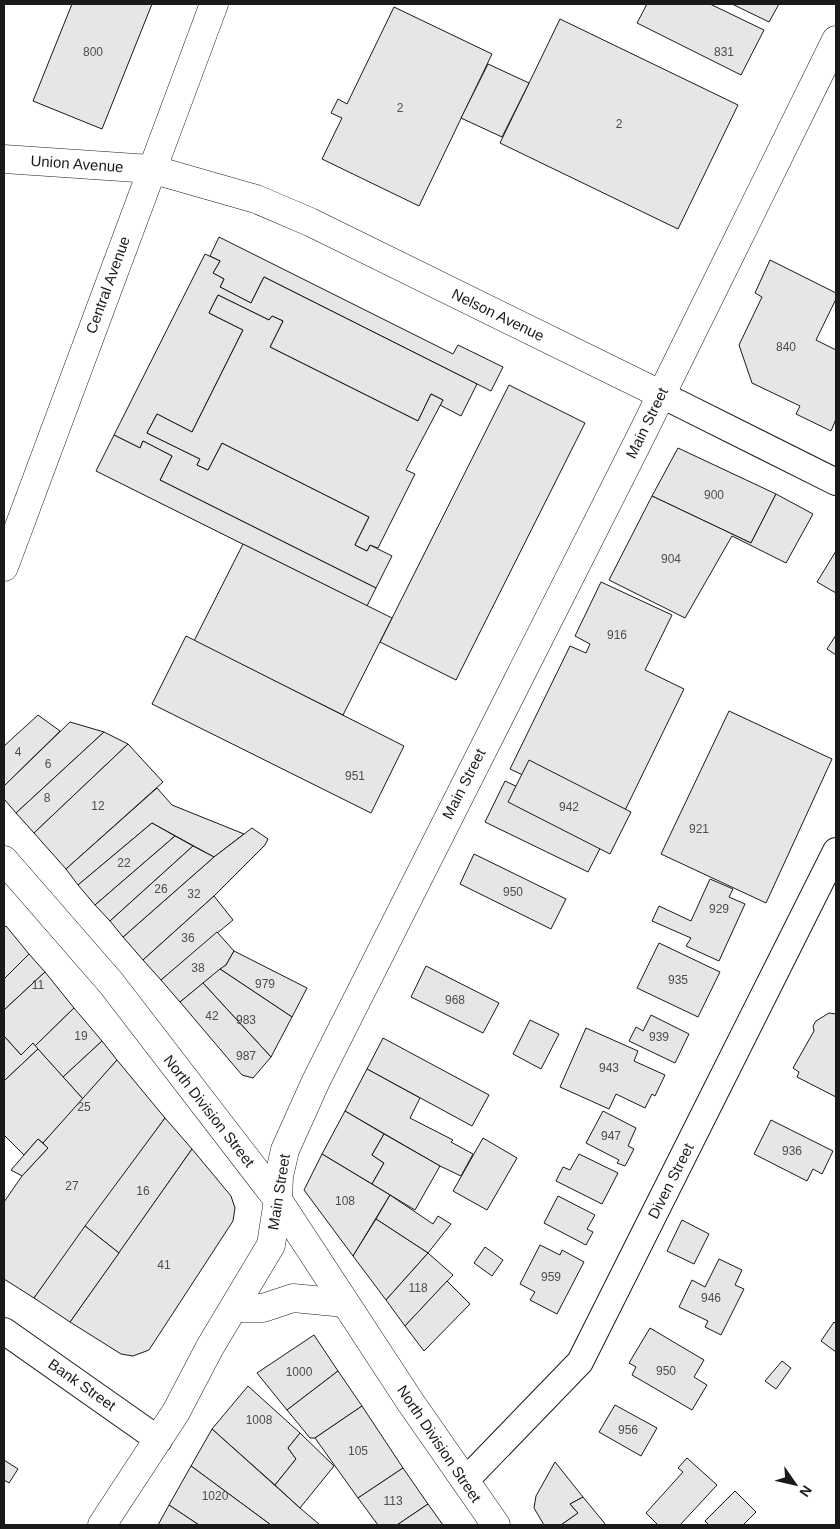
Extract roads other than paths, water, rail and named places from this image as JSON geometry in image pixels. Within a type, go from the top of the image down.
[{"type":"street","name":"Central Avenue","points":[[4,567],[214,4]]},
{"type":"street","name":"Main Street","points":[[102,1525],[159,1440],[271,1245],[278,1200],[279,1176],[285,1150],[316,1081],[836,40]]},
{"type":"street","name":"Union Avenue","points":[[4,158],[151,169]]},
{"type":"street","name":"Nelson Avenue","points":[[151,169],[256,199],[310,222],[836,482]]},
{"type":"street","name":"Diven Street","points":[[465,1481],[580,1362],[836,851]]},
{"type":"street","name":"North Division Street","points":[[4,860],[111,983],[278,1200],[345,1303],[496,1525]]},
{"type":"street","points":[[234,1308],[263,1308],[293,1298],[345,1303]]},
{"type":"street","name":"Bank Street","points":[[4,1331],[159,1440]]}]
